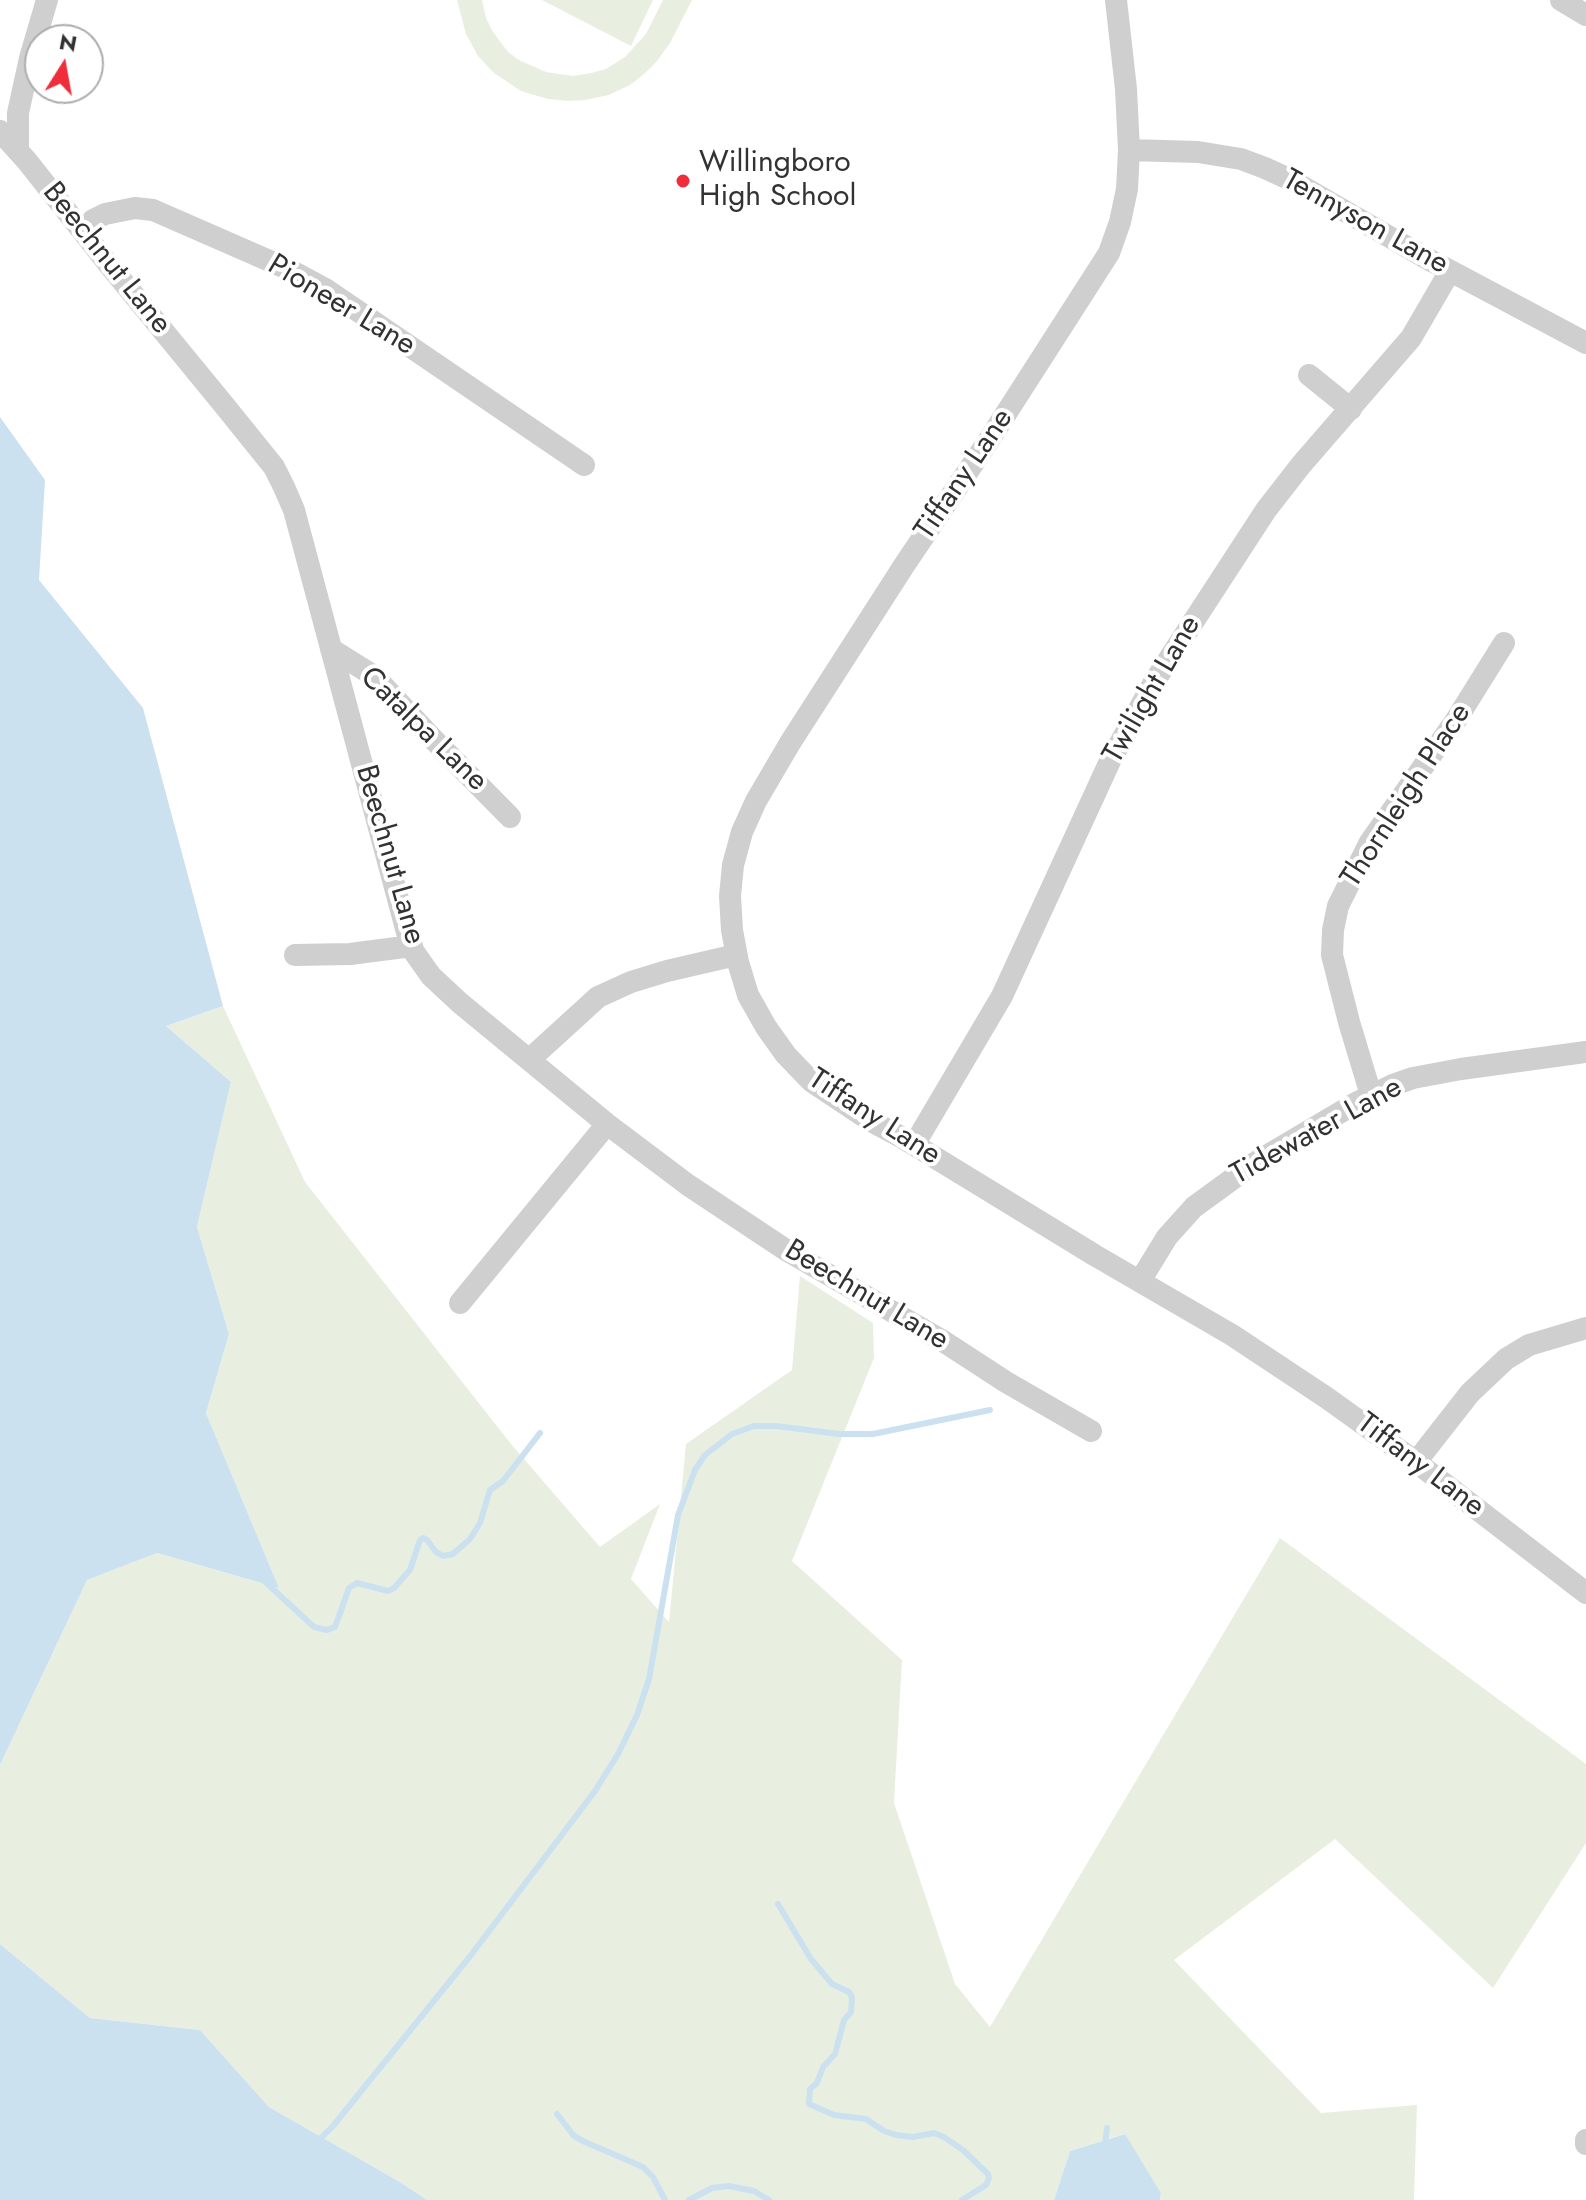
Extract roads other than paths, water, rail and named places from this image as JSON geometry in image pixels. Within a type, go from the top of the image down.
[{"type":"street","points":[[18,151],[18,113],[47,0]]},
{"type":"street","name":"Tiffany Lane","points":[[1116,0],[1129,150],[1127,189],[1109,253],[998,427],[905,564],[756,801],[742,832],[733,865],[730,896],[736,955],[748,995],[766,1027],[811,1081],[871,1121],[1232,1335],[1416,1462],[1586,1593]]},
{"type":"street","points":[[1561,0],[1586,15]]},
{"type":"street","name":"Beechnut Lane","points":[[0,131],[274,467],[294,510],[412,946],[421,964],[444,990],[607,1124],[688,1185],[766,1237],[1091,1431]]},
{"type":"street","name":"Tennyson Lane","points":[[1129,150],[1198,152],[1241,159],[1291,180],[1450,271],[1586,343]]},
{"type":"street","name":"Pioneer Lane","points":[[85,234],[93,220],[105,214],[135,208],[153,210],[288,269],[327,290],[584,465]]},
{"type":"street","name":"Twilight Lane","points":[[914,1145],[1002,996],[1104,775],[1139,707],[1266,510],[1411,338],[1450,271]]},
{"type":"street","points":[[1309,375],[1351,409]]},
{"type":"street","name":"Thornleigh Place","points":[[1371,1095],[1332,955],[1338,906],[1370,842],[1456,720],[1504,643]]},
{"type":"street","name":"Catalpa Lane","points":[[331,649],[374,676],[510,817]]},
{"type":"street","points":[[295,955],[350,954],[412,946]]},
{"type":"street","points":[[530,1059],[598,997],[631,982],[736,955]]},
{"type":"street","name":"Tidewater Lane","points":[[1140,1281],[1167,1237],[1203,1200],[1253,1164],[1371,1095],[1425,1076],[1586,1052]]},
{"type":"street","points":[[460,1303],[607,1124]]},
{"type":"street","points":[[1416,1462],[1470,1393],[1506,1359],[1529,1345],[1586,1328]]},
{"type":"water","points":[[0,417],[45,480],[39,580],[143,708],[223,1006],[166,1026],[231,1082],[197,1227],[229,1334],[206,1413],[279,1588],[157,1553],[87,1580],[0,1765]]},
{"type":"water","points":[[0,1944],[90,2018],[200,2030],[269,2107],[427,2200],[0,2200]]},
{"type":"water","points":[[1125,2134],[1161,2193],[1160,2200],[1054,2200],[1070,2151]]},
{"type":"waterway","points":[[318,2141],[471,1955],[595,1791],[618,1754],[637,1715],[649,1679],[678,1515],[695,1470],[705,1455],[732,1434],[754,1426],[873,1434],[990,1410]]},
{"type":"waterway","points":[[262,1579],[314,1627],[327,1630],[335,1627],[349,1588],[357,1583],[388,1591],[394,1588],[410,1570],[423,1538],[443,1556],[453,1554],[470,1539],[480,1523],[490,1490],[503,1481],[540,1433]]},
{"type":"waterway","points":[[778,1904],[811,1959],[832,1984],[849,1992],[852,1997],[851,2012],[844,2020],[835,2054],[810,2089],[809,2104],[834,2115],[866,2119],[896,2135],[913,2137],[934,2133],[944,2137],[988,2174],[986,2185],[962,2200]]},
{"type":"waterway","points":[[557,2114],[574,2136],[643,2167],[653,2177],[665,2200]]},
{"type":"waterway","points":[[1105,2144],[1107,2128]]},
{"type":"waterway","points":[[689,2200],[712,2188],[729,2186],[754,2191],[769,2200]]},
{"type":"place","name":"Willingboro High School","points":[[683,181]]}]
